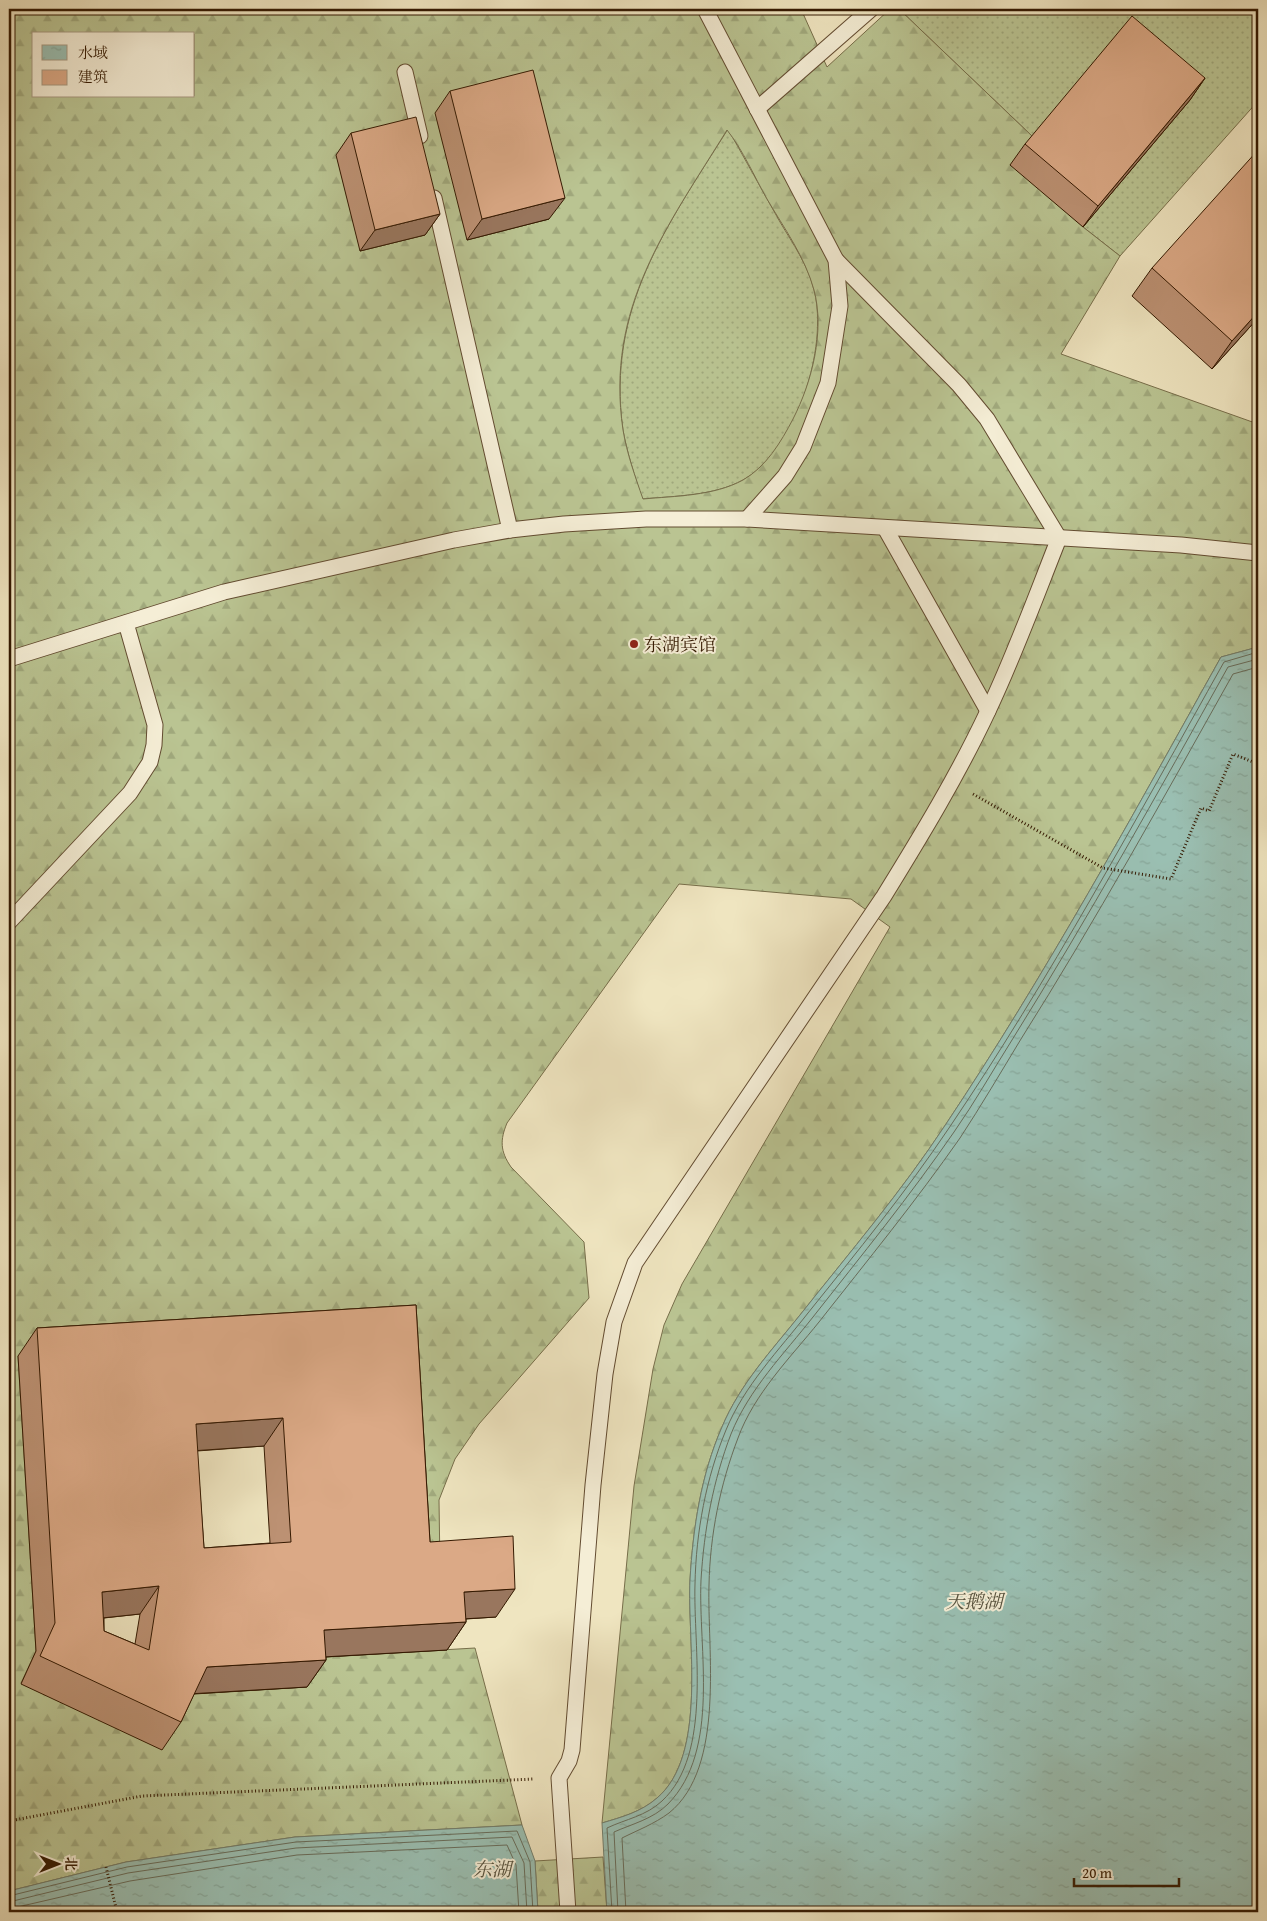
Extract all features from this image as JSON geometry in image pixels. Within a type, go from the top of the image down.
[{"type":"lane","points":[[705,9],[836,260],[959,385],[987,419],[1059,538]]},
{"type":"lane","points":[[757,109],[871,9]]},
{"type":"lane","points":[[405,72],[422,148]]},
{"type":"lane","points":[[431,186],[510,530]]},
{"type":"lane","points":[[747,519],[785,476],[803,447],[828,383],[840,306],[836,260]]},
{"type":"lane","points":[[9,659],[224,592],[454,540],[510,530],[646,519],[747,519],[1059,538],[1258,553]]},
{"type":"lane","points":[[885,528],[988,711]]},
{"type":"lane","points":[[568,1912],[559,1778],[569,1761],[572,1750],[593,1485],[605,1374],[614,1322],[635,1263],[884,896],[952,781],[988,711],[1059,538]]},
{"type":"lane","points":[[9,922],[130,793],[150,762],[154,745],[155,725],[126,623]]},
{"type":"path","points":[[952,781],[1103,868],[1171,879],[1201,808],[1209,811],[1233,754],[1258,764]]},
{"type":"path","points":[[9,1821],[142,1796],[559,1778]]},
{"type":"path","points":[[106,1867],[117,1912]]},
{"type":"green space","name":"东湖宾馆","points":[[9,9],[801,9],[827,67],[890,9],[899,9],[1033,137],[1083,227],[1120,256],[1061,354],[1258,424],[1258,647],[1221,657],[1122,835],[1054,952],[946,1124],[857,1245],[757,1368],[729,1411],[715,1445],[703,1483],[693,1541],[690,1580],[692,1696],[689,1726],[683,1754],[673,1779],[651,1803],[624,1816],[602,1823],[634,1486],[653,1369],[664,1325],[682,1284],[890,927],[851,899],[679,884],[507,1123],[502,1145],[511,1167],[584,1242],[589,1298],[479,1424],[455,1459],[439,1500],[440,1567],[411,1569],[396,1333],[18,1356],[36,1651],[21,1683],[188,1694],[306,1687],[305,1658],[475,1648],[522,1825],[295,1837],[126,1862],[9,1891]],"holes":[[[727,130],[794,243],[814,290],[818,322],[815,356],[811,373],[800,405],[788,428],[766,461],[751,475],[732,485],[707,492],[643,499],[623,430],[620,386],[623,345],[632,307],[663,235],[683,201]]]},
{"type":"green space","points":[[899,9],[1258,9],[1258,101],[1120,256],[1083,227],[1033,137]]},
{"type":"green space","points":[[728,129],[808,272],[814,290],[817,313],[817,340],[812,368],[804,396],[793,422],[779,446],[762,466],[743,480],[719,489],[694,494],[642,499],[623,430],[620,386],[624,345],[633,307],[646,270],[683,200]]},
{"type":"green space","points":[[603,1857],[607,1912],[538,1912],[535,1861]]},
{"type":"water","name":"天鹅湖","points":[[1258,647],[1258,1912],[607,1912],[602,1823],[638,1810],[657,1798],[673,1779],[683,1754],[689,1726],[692,1696],[690,1580],[693,1541],[703,1483],[715,1445],[729,1411],[757,1368],[857,1245],[946,1124],[1054,952],[1122,835],[1221,657]]},
{"type":"water","name":"东湖","points":[[522,1825],[535,1861],[538,1912],[9,1912],[9,1891],[126,1862],[295,1837]]},
{"type":"building","points":[[1132,16],[1205,78],[1098,206],[1025,144]]},
{"type":"building","points":[[533,70],[565,198],[482,219],[450,91]]},
{"type":"building","points":[[416,117],[440,214],[375,230],[351,133]]},
{"type":"building","points":[[1258,150],[1258,312],[1232,341],[1152,268]]},
{"type":"building","points":[[416,1305],[430,1542],[513,1536],[515,1589],[464,1592],[466,1622],[324,1630],[326,1660],[207,1667],[181,1722],[40,1656],[55,1623],[37,1328]],"holes":[[[283,1418],[291,1542],[204,1548],[196,1424]],[[159,1586],[149,1650],[104,1631],[102,1592]]]},
{"type":"place","name":"东湖宾馆","points":[[634,644]]}]
